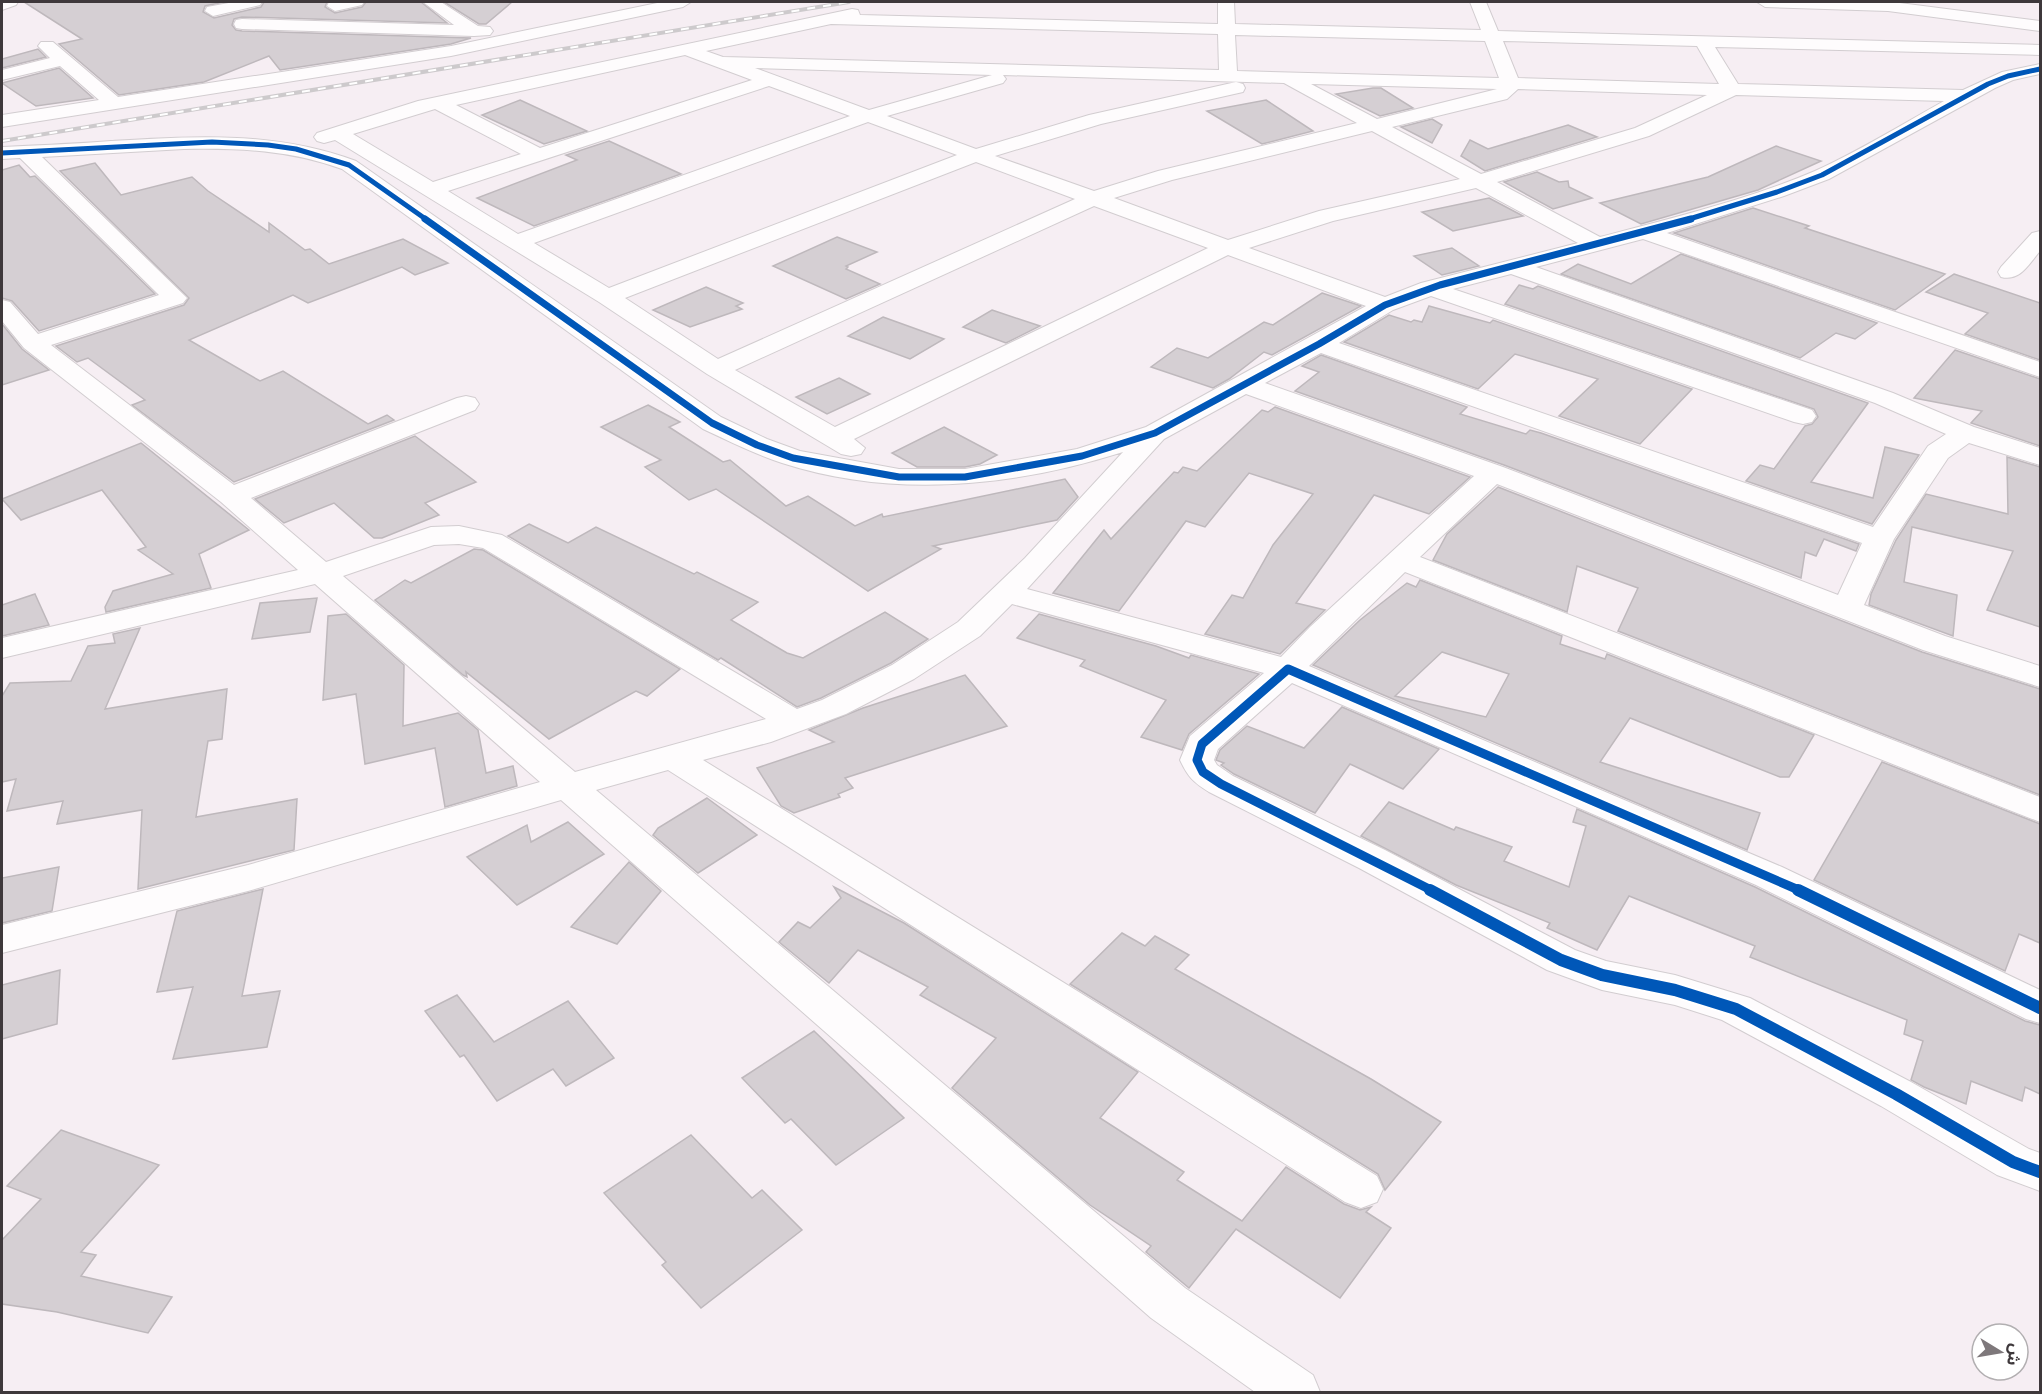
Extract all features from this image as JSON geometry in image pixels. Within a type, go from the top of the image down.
[{"type":"street","points":[[2,5],[10,2]]},
{"type":"street","points":[[213,11],[254,2]]},
{"type":"street","points":[[335,6],[356,2]]},
{"type":"street","points":[[431,2],[474,31]]},
{"type":"street","points":[[2,121],[451,51],[683,2]]},
{"type":"street","points":[[1226,2],[1228,76]]},
{"type":"street","points":[[716,369],[1094,198],[1165,175],[1483,100],[1508,90],[1511,84],[1478,2]]},
{"type":"street","points":[[1765,2],[1888,6],[2040,26]]},
{"type":"street","points":[[291,148],[438,103],[897,4]]},
{"type":"street","points":[[570,7],[594,22]]},
{"type":"street","points":[[831,19],[2040,50]]},
{"type":"street","points":[[242,24],[538,34]]},
{"type":"street","points":[[1029,70],[1040,24]]},
{"type":"street","points":[[1703,41],[1732,90]]},
{"type":"street","points":[[47,46],[112,103]]},
{"type":"street","points":[[688,50],[1385,304]]},
{"type":"street","points":[[2,75],[64,60]]},
{"type":"street","points":[[720,62],[1964,96]]},
{"type":"street","points":[[2,153],[214,142],[291,148],[322,153],[349,165],[712,423],[757,445],[794,458],[850,470],[899,477],[965,477],[1083,456],[1155,433],[1319,344],[1385,304],[1429,288],[1646,233],[1734,207],[1822,175],[1872,150],[1964,96],[2008,76],[2040,69]]},
{"type":"street","points":[[516,242],[868,116],[1029,70]]},
{"type":"street","points":[[607,297],[976,155],[1096,119],[1285,78],[1599,245]]},
{"type":"street","points":[[431,190],[769,80]]},
{"type":"street","points":[[834,438],[1228,247],[1327,216],[1479,181],[1564,157],[1642,132],[1732,90]]},
{"type":"street","points":[[438,103],[538,155]]},
{"type":"street","points":[[337,133],[607,297],[716,369],[899,477]]},
{"type":"street","points":[[25,152],[175,297],[33,343]]},
{"type":"street","points":[[1646,233],[2040,370]]},
{"type":"street","points":[[2009,272],[2040,238]]},
{"type":"street","points":[[1514,267],[1873,394],[1965,433],[2040,457]]},
{"type":"street","points":[[1429,288],[1803,416]]},
{"type":"street","points":[[2,308],[33,343],[231,496],[1168,1303],[1295,1392]]},
{"type":"street","points":[[1319,344],[1879,539]]},
{"type":"street","points":[[1245,385],[1493,473],[1934,643],[2040,677]]},
{"type":"street","points":[[231,496],[466,404]]},
{"type":"street","points":[[2,939],[248,878],[567,786],[759,734],[834,707],[903,672],[969,629],[1036,564],[1155,433]]},
{"type":"street","points":[[1847,609],[1879,539],[1938,452],[1965,433]]},
{"type":"street","points":[[1493,473],[1314,640],[1288,669],[1202,744],[1197,760],[1203,772],[1221,784],[1372,859],[1561,960],[1602,975],[1675,990],[1736,1009],[1896,1094],[2013,1162],[2040,1172]]},
{"type":"street","points":[[2,648],[320,574],[431,536],[459,535],[492,541],[795,722]]},
{"type":"street","points":[[1401,560],[2040,810]]},
{"type":"street","points":[[1007,593],[1288,669],[1769,876],[2040,1008]]},
{"type":"street","points":[[674,758],[1361,1189]]},
{"type":"building","points":[[24,2],[224,2],[205,6],[203,12],[214,18],[261,7],[264,2],[327,2],[325,7],[335,13],[362,7],[366,2],[421,2],[447,23],[242,17],[234,19],[232,25],[236,30],[242,31],[471,38],[451,44],[280,70],[269,56],[204,82],[119,95],[59,44],[82,39]]},
{"type":"building","points":[[444,2],[512,2],[486,24],[479,24]]},
{"type":"building","points":[[38,49],[46,57],[2,68],[2,59]]},
{"type":"building","points":[[59,68],[93,98],[36,106],[2,83]]},
{"type":"building","points":[[1381,88],[1413,108],[1380,116],[1336,94]]},
{"type":"building","points":[[520,100],[587,131],[544,144],[482,115]]},
{"type":"building","points":[[1266,100],[1313,131],[1262,144],[1207,111]]},
{"type":"building","points":[[1432,119],[1442,125],[1432,143],[1401,127]]},
{"type":"building","points":[[1568,125],[1597,137],[1485,171],[1461,156],[1470,140],[1488,149]]},
{"type":"building","points":[[609,141],[681,174],[534,226],[477,198],[577,160],[566,155]]},
{"type":"building","points":[[1776,146],[1821,161],[1758,190],[1641,224],[1600,203],[1708,177]]},
{"type":"building","points":[[95,163],[121,195],[192,177],[208,191],[269,232],[269,223],[305,250],[310,249],[329,264],[403,239],[448,263],[415,275],[402,267],[308,303],[293,295],[189,340],[260,381],[283,371],[368,424],[387,415],[394,420],[234,482],[132,405],[145,400],[88,358],[77,362],[56,346],[184,305],[189,298],[60,171]]},
{"type":"building","points":[[19,165],[30,177],[35,176],[155,294],[39,331],[12,301],[2,298],[2,170]]},
{"type":"building","points":[[1537,172],[1559,182],[1568,181],[1569,187],[1592,198],[1553,209],[1504,182]]},
{"type":"building","points":[[1489,198],[1523,216],[1453,231],[1422,212]]},
{"type":"building","points":[[1753,208],[1809,226],[1805,228],[1945,274],[1895,310],[1674,233]]},
{"type":"building","points":[[837,237],[877,252],[846,266],[848,267],[846,269],[880,284],[846,299],[773,266]]},
{"type":"building","points":[[1452,248],[1479,266],[1442,275],[1414,256]]},
{"type":"building","points":[[1681,254],[1877,323],[1855,339],[1836,333],[1800,358],[1561,274],[1578,264],[1631,284]]},
{"type":"building","points":[[1954,274],[2040,303],[2040,360],[1965,334],[1988,313],[1926,292]]},
{"type":"building","points":[[1519,285],[1533,289],[1538,286],[1868,403],[1811,482],[1873,498],[1885,447],[1919,455],[1872,524],[1746,481],[1760,465],[1774,469],[1805,426],[1812,424],[1818,417],[1814,409],[1505,304]]},
{"type":"building","points":[[706,287],[743,303],[736,306],[742,309],[690,327],[653,310]]},
{"type":"building","points":[[1322,293],[1361,306],[1272,355],[1264,352],[1229,379],[1213,388],[1151,367],[1177,348],[1208,358],[1264,322],[1273,325]]},
{"type":"building","points":[[1429,306],[1490,323],[1493,320],[1692,389],[1640,444],[1559,416],[1598,379],[1515,354],[1478,389],[1344,342],[1389,315],[1411,322],[1414,320],[1422,322]]},
{"type":"building","points":[[992,310],[1040,326],[1006,343],[963,327]]},
{"type":"building","points":[[883,317],[944,339],[910,359],[848,336]]},
{"type":"building","points":[[2,324],[22,349],[49,370],[2,385]]},
{"type":"building","points":[[1955,350],[2040,379],[2040,446],[1971,423],[1982,411],[1914,398]]},
{"type":"building","points":[[1321,355],[1467,407],[1460,414],[1526,434],[1530,430],[1541,433],[1859,544],[1856,551],[1824,539],[1816,556],[1805,552],[1801,578],[1504,465],[1295,391],[1319,372],[1302,366]]},
{"type":"building","points":[[839,378],[870,394],[827,414],[796,397]]},
{"type":"building","points":[[648,405],[680,422],[669,427],[723,462],[730,460],[786,506],[808,496],[855,526],[882,514],[883,517],[1065,479],[1078,497],[1057,520],[933,546],[941,549],[868,591],[716,489],[689,500],[645,467],[661,460],[601,427]]},
{"type":"building","points":[[1275,407],[1470,477],[1429,514],[1374,495],[1296,603],[1325,610],[1280,654],[1205,634],[1232,595],[1243,598],[1273,545],[1313,494],[1249,473],[1205,527],[1186,521],[1119,611],[1053,593],[1104,530],[1111,539],[1174,472],[1178,473],[1183,467],[1197,471],[1262,410],[1268,412]]},
{"type":"building","points":[[944,427],[997,455],[980,464],[965,467],[917,467],[892,453]]},
{"type":"building","points":[[415,436],[476,482],[425,503],[439,515],[382,538],[374,538],[334,503],[284,523],[255,499]]},
{"type":"building","points":[[141,443],[249,530],[199,554],[211,588],[106,612],[105,607],[113,591],[173,574],[138,550],[146,547],[102,490],[21,520],[2,499]]},
{"type":"building","points":[[2007,457],[2040,467],[2040,627],[1987,610],[2013,551],[1912,527],[1904,582],[1957,595],[1953,636],[1869,605],[1871,594],[1896,540],[1926,494],[2008,514]]},
{"type":"building","points":[[1498,487],[1922,652],[2040,689],[2040,795],[1618,631],[1638,588],[1577,566],[1567,612],[1433,560],[1447,534]]},
{"type":"building","points":[[529,524],[568,543],[596,527],[694,574],[697,572],[758,602],[731,620],[787,653],[803,658],[885,612],[928,639],[891,663],[821,698],[797,707],[721,658],[718,660],[508,536]]},
{"type":"building","points":[[474,549],[483,550],[680,669],[647,696],[636,691],[549,739],[466,672],[467,677],[463,675],[375,600],[405,580],[411,583]]},
{"type":"building","points":[[1420,580],[1562,636],[1560,644],[1605,659],[1607,654],[1814,735],[1789,777],[1780,777],[1630,718],[1600,762],[1760,813],[1747,850],[1313,665],[1360,620],[1407,583],[1416,587]],"holes":[[[1442,652],[1509,674],[1486,717],[1395,696]]]},
{"type":"building","points":[[35,594],[49,625],[2,636],[2,605]]},
{"type":"building","points":[[317,598],[310,632],[252,639],[260,603]]},
{"type":"building","points":[[346,614],[404,665],[403,726],[458,713],[478,730],[486,773],[513,766],[517,786],[445,807],[435,748],[365,764],[356,694],[323,700],[328,616]]},
{"type":"building","points":[[1039,614],[1156,646],[1189,658],[1191,655],[1259,674],[1189,734],[1182,750],[1141,737],[1166,700],[1080,666],[1085,660],[1017,638]]},
{"type":"building","points":[[140,628],[105,709],[227,689],[222,739],[208,741],[196,817],[297,799],[294,850],[138,889],[142,810],[57,824],[63,801],[7,811],[16,779],[2,782],[2,696],[10,683],[71,681],[88,646],[115,643],[113,634]]},
{"type":"building","points":[[965,675],[1007,726],[845,778],[853,788],[838,794],[840,797],[794,813],[781,806],[757,768],[834,742],[809,730],[863,708]]},
{"type":"building","points":[[1342,707],[1439,749],[1403,789],[1350,764],[1315,813],[1234,774],[1221,765],[1224,763],[1216,760],[1220,750],[1247,726],[1304,748]]},
{"type":"building","points":[[1882,762],[2040,824],[2040,943],[2019,934],[2005,971],[1814,880]]},
{"type":"building","points":[[707,798],[757,835],[698,873],[653,835],[658,828]]},
{"type":"building","points":[[1389,802],[1454,830],[1456,827],[1512,847],[1504,861],[1569,887],[1586,826],[1573,822],[1577,809],[1755,887],[2025,1021],[2040,1025],[2040,1094],[2025,1087],[2022,1101],[1971,1081],[1966,1104],[1924,1087],[1911,1080],[1923,1041],[1904,1034],[1907,1020],[1750,957],[1755,946],[1629,896],[1597,950],[1547,928],[1550,923],[1456,885],[1361,836]]},
{"type":"building","points":[[568,822],[604,854],[517,905],[467,857],[527,825],[531,842]]},
{"type":"building","points":[[629,862],[661,891],[617,944],[571,927]]},
{"type":"building","points":[[59,867],[52,911],[2,923],[2,878]]},
{"type":"building","points":[[834,887],[904,923],[1138,1072],[1100,1118],[1184,1172],[1177,1180],[1242,1221],[1286,1167],[1344,1204],[1360,1210],[1371,1207],[1366,1212],[1391,1228],[1340,1298],[1236,1229],[1189,1288],[1146,1252],[1151,1246],[1090,1205],[952,1088],[996,1038],[920,995],[928,987],[858,950],[829,983],[779,942],[798,922],[810,928],[841,898]]},
{"type":"building","points":[[263,889],[242,996],[280,991],[267,1047],[173,1059],[193,987],[157,992],[177,911]]},
{"type":"building","points":[[1122,933],[1145,946],[1155,936],[1189,955],[1175,969],[1371,1079],[1441,1122],[1385,1190],[1378,1174],[1070,984]]},
{"type":"building","points":[[60,970],[57,1024],[2,1039],[2,985]]},
{"type":"building","points":[[457,995],[494,1042],[568,1001],[614,1058],[566,1086],[553,1069],[497,1101],[464,1055],[460,1057],[425,1011]]},
{"type":"building","points":[[814,1031],[904,1118],[836,1165],[791,1119],[785,1123],[742,1078]]},
{"type":"building","points":[[61,1130],[159,1165],[81,1252],[96,1255],[81,1276],[172,1297],[148,1333],[57,1312],[2,1304],[2,1240],[41,1199],[7,1186]]},
{"type":"building","points":[[691,1135],[752,1198],[762,1190],[802,1230],[701,1308],[662,1265],[666,1262],[604,1193]]},
{"type":"railway","points":[[2,141],[849,2]]},
{"type":"cycle path","points":[[2,153],[212,142],[268,145],[323,155],[349,165],[712,423],[757,445],[793,458],[899,477],[965,477],[1082,456],[1155,433],[1319,344],[1385,305],[1440,285],[1661,228],[1777,192],[1822,175],[1988,84],[2008,76],[2040,69]]},
{"type":"cycle path","points":[[2040,1008],[1769,876],[1288,669],[1202,744],[1197,760],[1203,772],[1221,784],[1372,859],[1561,960],[1602,975],[1675,990],[1736,1009],[1896,1094],[2013,1162],[2040,1172]]}]
